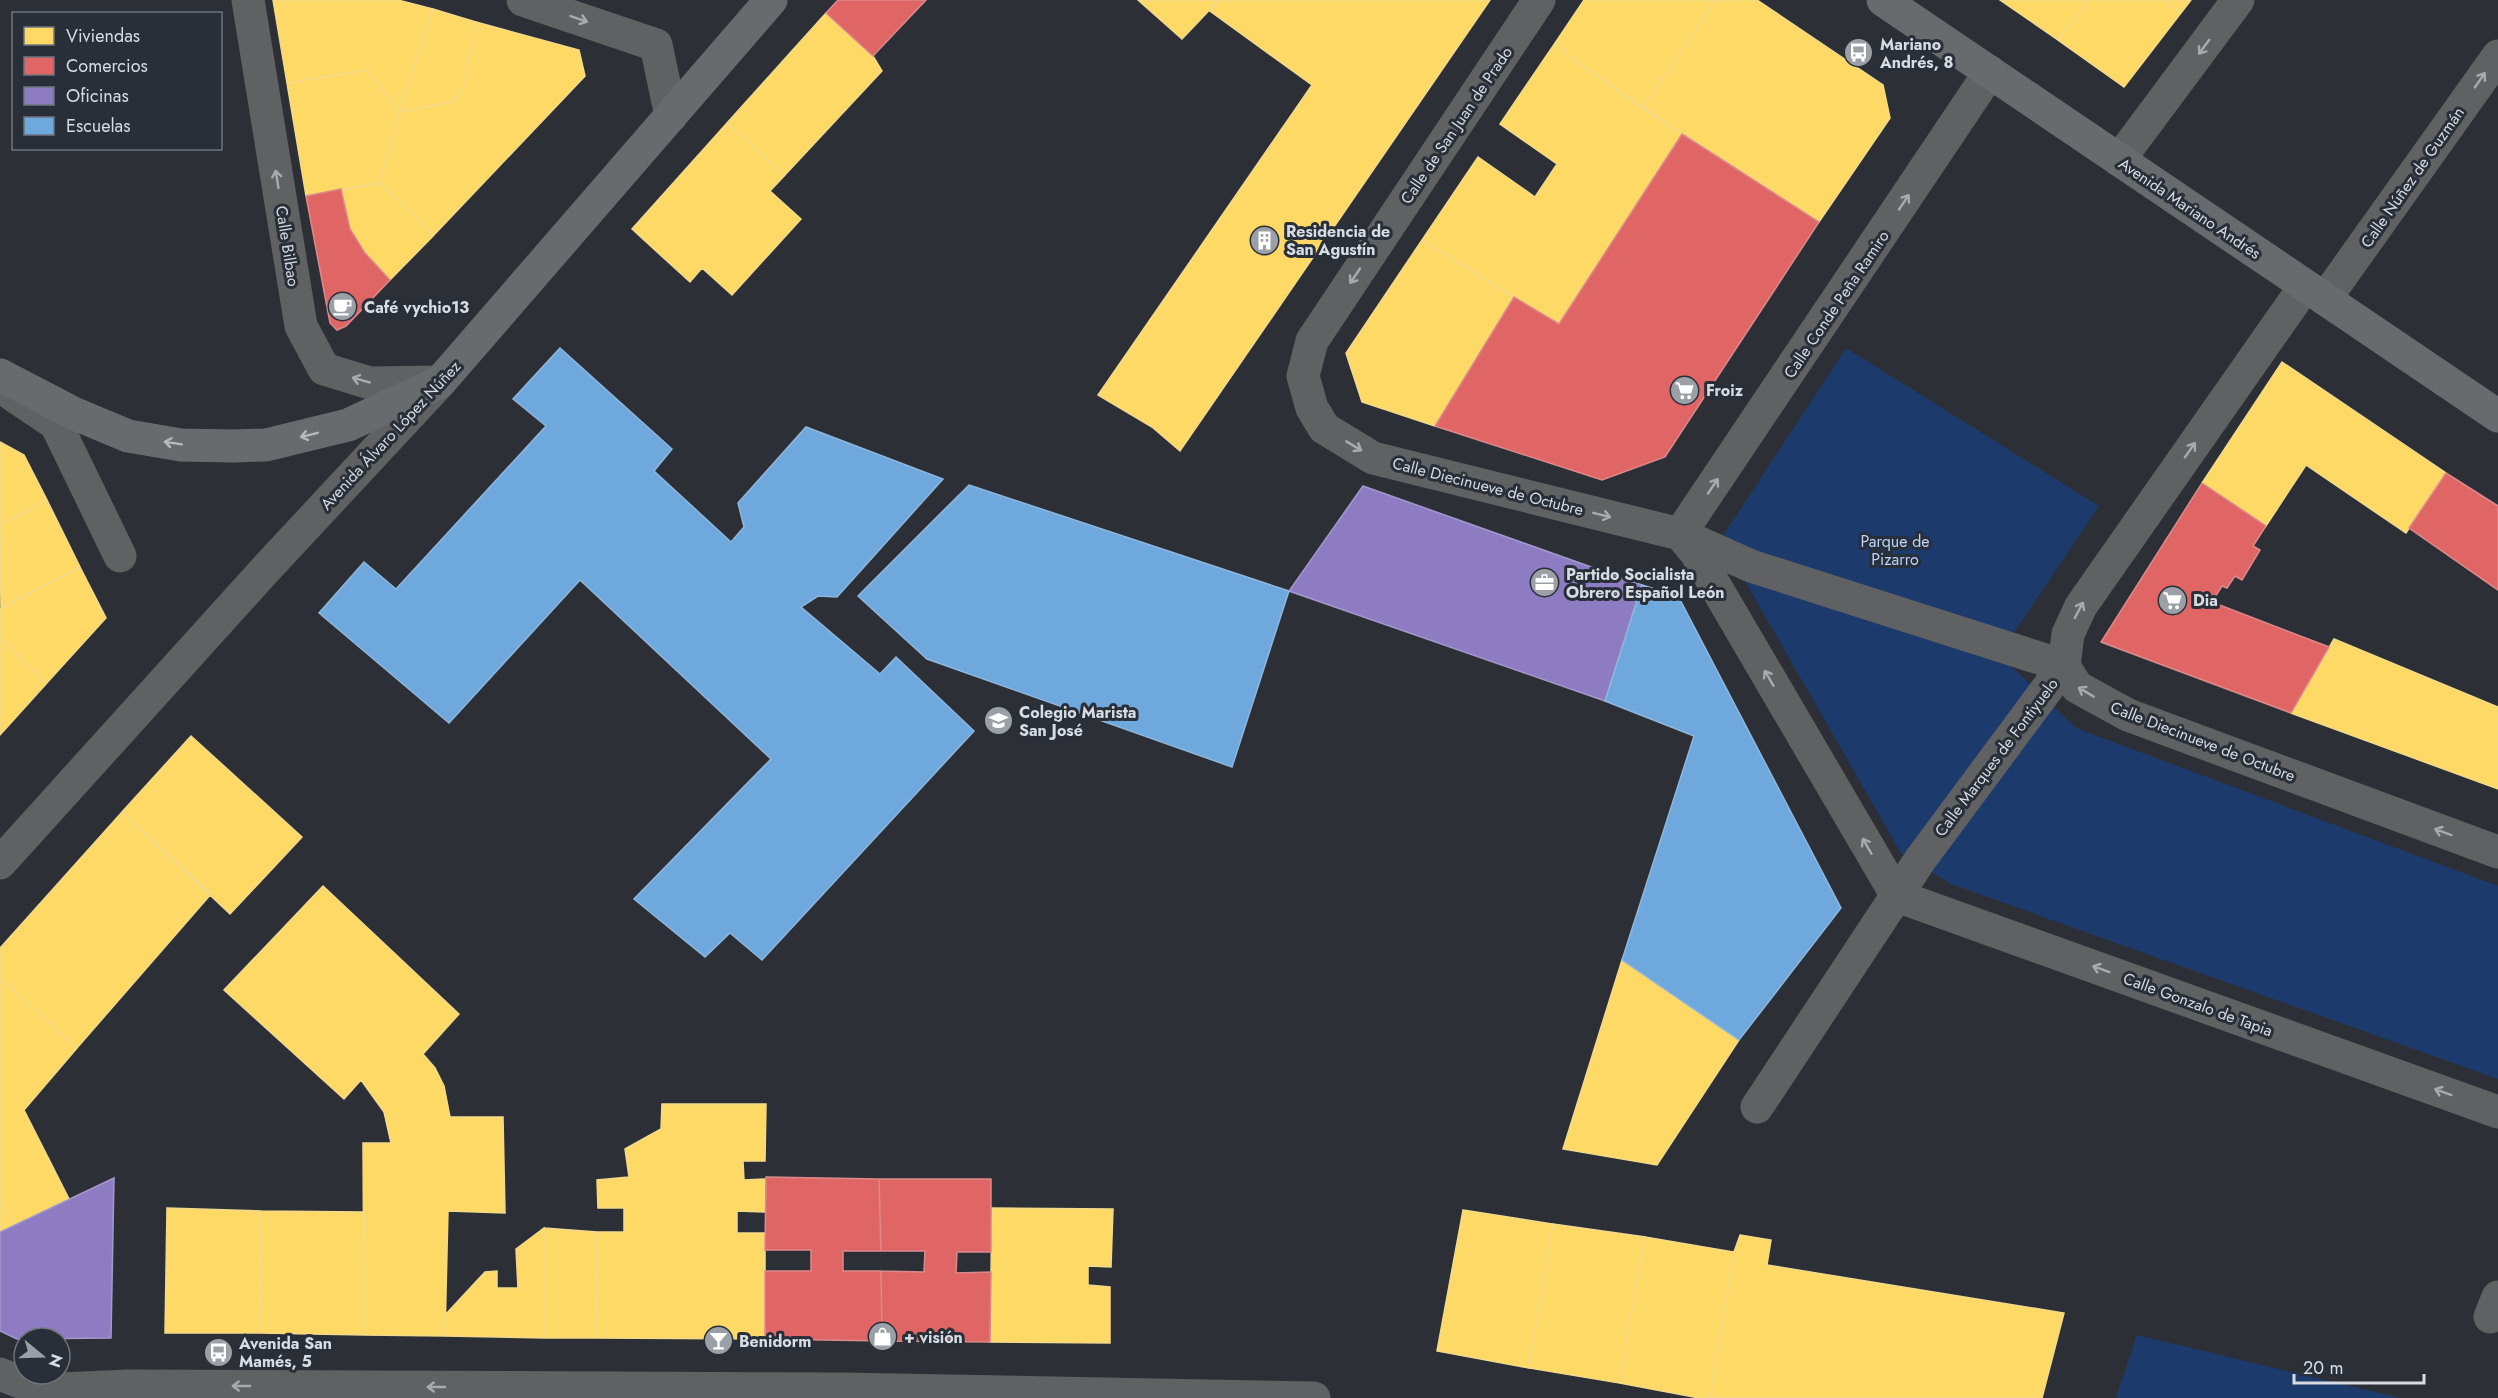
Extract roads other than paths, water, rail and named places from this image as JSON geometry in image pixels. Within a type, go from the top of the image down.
[{"type":"main road","name":"Avenida Álvaro López Núñez","points":[[440,382],[771,0]]},
{"type":"main road","name":"Avenida Mariano Andrés","points":[[1901,5],[1990,72],[2498,416]]},
{"type":"main road","points":[[0,375],[73,413],[128,436],[181,445],[232,447],[266,445],[348,425],[440,382]]},
{"type":"street","name":"Calle Bilbao","points":[[248,0],[301,326],[324,369],[370,383],[440,382]]},
{"type":"street","points":[[524,0],[656,45],[671,116]]},
{"type":"street","name":"Calle de San Juan de Prado","points":[[1312,408],[1303,376],[1312,341],[1539,0]]},
{"type":"street","points":[[2120,160],[2238,0]]},
{"type":"street","name":"Calle Núñez de Guzmán","points":[[2315,292],[2498,56]]},
{"type":"street","name":"Calle Conde Peña Ramiro","points":[[1680,534],[1990,72]]},
{"type":"street","name":"Calle Marques de Fontiyuelo","points":[[1757,1107],[1920,860],[2064,666],[2068,633],[2080,606],[2315,292]]},
{"type":"street","name":"Avenida Álvaro López Núñez","points":[[0,863],[265,570],[440,382]]},
{"type":"street","points":[[0,387],[56,424],[120,556]]},
{"type":"street","name":"Calle Diecinueve de Octubre","points":[[1312,408],[1324,428],[1373,458],[1680,534],[1751,566],[2064,666],[2077,687],[2128,715],[2498,852]]},
{"type":"street","points":[[1680,534],[1696,553],[1897,896]]},
{"type":"street","name":"Calle Gonzalo de Tapia","points":[[1897,896],[2498,1112]]},
{"type":"street","points":[[0,1374],[42,1394]]},
{"type":"street","points":[[0,1389],[42,1394],[128,1386],[1314,1398]]},
{"type":"place","name":"Mariano Andrés, 8","points":[[1859,53]]},
{"type":"place","name":"Residencia de San Agustín","points":[[1265,240]]},
{"type":"place","name":"Café vychio13","points":[[343,307]]},
{"type":"place","name":"Froiz","points":[[1685,390]]},
{"type":"place","name":"Partido Socialista Obrero Español León","points":[[1545,583]]},
{"type":"place","name":"Dia","points":[[2172,600]]},
{"type":"place","name":"Colegio Marista San José","points":[[998,721]]},
{"type":"place","name":"+ visión","points":[[883,1337]]},
{"type":"place","name":"Benidorm","points":[[718,1341]]},
{"type":"place","name":"Avenida San Mamés, 5","points":[[218,1352]]},
{"type":"park label","name":"Parque de Pizarro","points":[[1895,550]]}]
